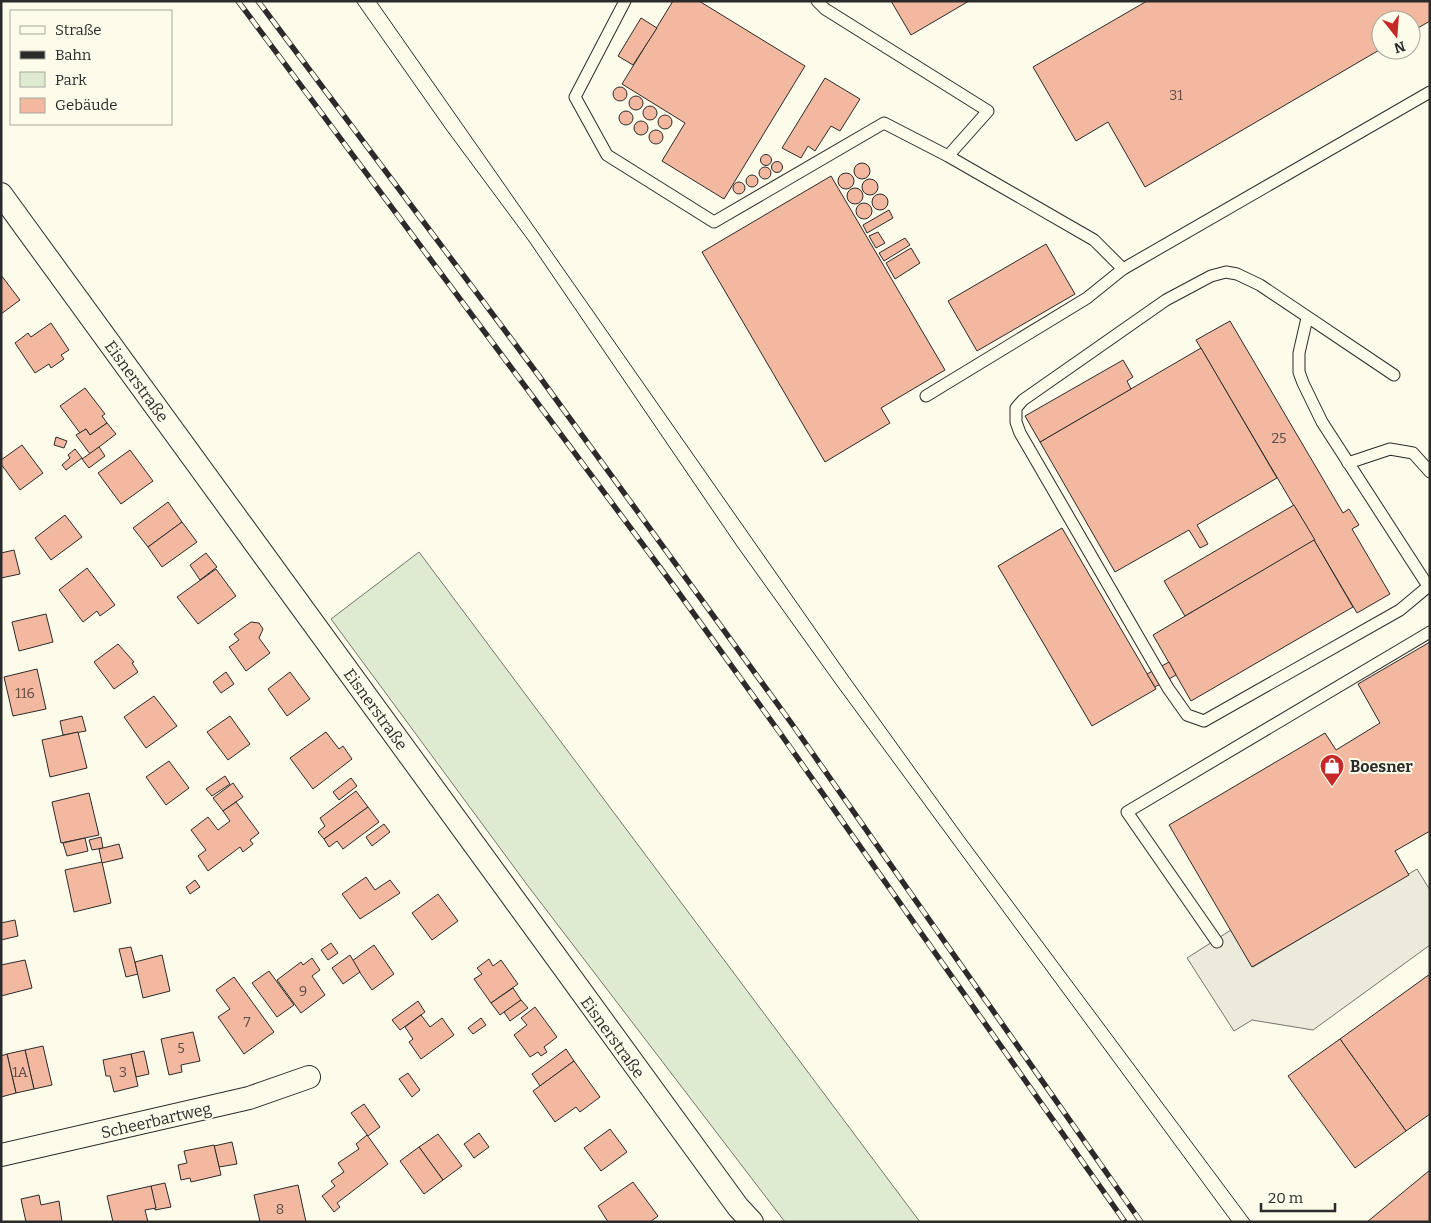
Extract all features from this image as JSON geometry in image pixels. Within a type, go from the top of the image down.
[{"type":"street","name":"Eisnerstraße","points":[[1,194],[548,948],[738,1207],[752,1222]]},
{"type":"street","name":"Scheerbartweg","points":[[1,1155],[249,1098],[309,1077]]},
{"type":"lane","points":[[625,1],[575,97],[607,155],[714,222],[884,123],[948,156],[1094,240],[1123,269]]},
{"type":"lane","points":[[817,1],[824,9],[988,111],[948,156]]},
{"type":"lane","points":[[926,396],[1087,298],[1123,269],[1430,92]]},
{"type":"lane","points":[[1307,318],[1299,353],[1298,372],[1322,422],[1429,585],[1400,610],[1204,721],[1187,715],[1177,702],[1020,433],[1016,422],[1016,408],[1023,400],[1166,300],[1211,276],[1226,272],[1237,274],[1260,285],[1394,375]]},
{"type":"lane","points":[[1348,462],[1390,449],[1413,453],[1430,472]]},
{"type":"lane","points":[[1217,942],[1127,812],[1430,632]]},
{"type":"green space","points":[[419,552],[920,1222],[785,1222],[528,886],[331,619]]},
{"type":"shaded area","points":[[1417,869],[1430,890],[1430,945],[1313,1030],[1252,1020],[1234,1031],[1187,958],[1231,930],[1253,967]]},
{"type":"building","points":[[673,1],[699,1],[805,66],[724,199],[662,161],[685,123],[622,84]]},
{"type":"building","points":[[891,1],[969,1],[911,35]]},
{"type":"building","points":[[1147,1],[1430,1],[1430,21],[1421,26],[1421,10],[1371,10],[1371,55],[1145,187],[1108,122],[1076,141],[1033,67]]},
{"type":"building","points":[[641,18],[657,28],[633,65],[618,56]]},
{"type":"building","points":[[825,78],[860,99],[840,131],[831,126],[815,151],[808,146],[801,158],[782,148]]},
{"type":"building","points":[[617,87],[623,87],[627,94],[623,101],[617,101],[613,97],[613,91]]},
{"type":"building","points":[[633,96],[639,96],[643,103],[639,110],[633,110],[629,106],[629,100]]},
{"type":"building","points":[[647,106],[653,106],[657,113],[653,120],[647,120],[643,116],[643,110]]},
{"type":"building","points":[[623,111],[629,111],[633,118],[629,125],[623,125],[619,121],[619,115]]},
{"type":"building","points":[[662,115],[668,115],[672,122],[668,129],[662,129],[658,125],[658,119]]},
{"type":"building","points":[[638,121],[644,121],[648,128],[644,135],[638,135],[634,131],[634,125]]},
{"type":"building","points":[[653,130],[659,130],[663,137],[659,144],[653,144],[649,140],[649,134]]},
{"type":"building","points":[[764,155],[768,155],[771,160],[770,164],[764,165],[761,162],[761,158]]},
{"type":"building","points":[[775,162],[779,162],[782,167],[781,171],[775,172],[772,169],[772,165]]},
{"type":"building","points":[[862,163],[870,171],[862,179],[854,171]]},
{"type":"building","points":[[763,167],[767,167],[771,173],[767,179],[763,179],[759,175],[759,171]]},
{"type":"building","points":[[846,173],[854,181],[846,189],[838,181]]},
{"type":"building","points":[[750,175],[754,175],[758,181],[754,187],[750,187],[746,183],[746,179]]},
{"type":"building","points":[[831,176],[945,370],[881,408],[890,423],[825,462],[702,252]]},
{"type":"building","points":[[870,179],[878,187],[870,195],[862,187]]},
{"type":"building","points":[[737,182],[741,182],[745,188],[741,194],[737,194],[733,190],[733,186]]},
{"type":"building","points":[[855,188],[863,196],[855,204],[847,196]]},
{"type":"building","points":[[880,194],[888,202],[880,210],[872,202]]},
{"type":"building","points":[[864,203],[872,211],[864,219],[856,211]]},
{"type":"building","points":[[889,210],[893,218],[867,233],[863,225]]},
{"type":"building","points":[[878,232],[885,243],[876,248],[869,236]]},
{"type":"building","points":[[905,238],[910,245],[884,261],[879,253]]},
{"type":"building","points":[[1046,244],[1075,294],[977,351],[948,301]]},
{"type":"building","points":[[911,248],[920,263],[895,279],[886,263]]},
{"type":"building","points":[[1,275],[20,300],[1,314]]},
{"type":"building","points":[[1230,321],[1343,513],[1349,509],[1359,525],[1352,529],[1390,594],[1357,613],[1196,340]]},
{"type":"building","points":[[51,323],[69,350],[61,355],[64,359],[51,368],[49,364],[35,373],[15,343],[28,333],[31,337]]},
{"type":"building","points":[[1201,348],[1277,478],[1197,525],[1208,544],[1200,548],[1189,530],[1115,572],[1040,442]]},
{"type":"building","points":[[1123,360],[1133,377],[1127,381],[1131,389],[1040,442],[1025,416]]},
{"type":"building","points":[[85,388],[105,414],[102,416],[107,423],[90,435],[86,429],[80,433],[60,406]]},
{"type":"building","points":[[107,423],[116,434],[90,454],[76,435],[86,429],[90,435]]},
{"type":"building","points":[[56,437],[67,441],[64,448],[54,445]]},
{"type":"building","points":[[22,445],[43,473],[20,490],[1,464],[1,460]]},
{"type":"building","points":[[99,447],[105,456],[89,468],[82,459]]},
{"type":"building","points":[[75,449],[82,458],[66,470],[62,465],[70,458],[68,455]]},
{"type":"building","points":[[130,450],[153,481],[121,504],[98,473]]},
{"type":"building","points":[[168,502],[182,522],[148,547],[133,528]]},
{"type":"building","points":[[1294,505],[1315,540],[1185,616],[1164,581]]},
{"type":"building","points":[[65,515],[82,537],[51,560],[35,538]]},
{"type":"building","points":[[182,522],[197,542],[162,567],[148,547]]},
{"type":"building","points":[[1062,528],[1156,689],[1092,726],[998,566]]},
{"type":"building","points":[[1314,540],[1353,607],[1191,701],[1153,635]]},
{"type":"building","points":[[14,550],[20,574],[1,578],[1,553]]},
{"type":"building","points":[[206,553],[217,567],[200,580],[190,565]]},
{"type":"building","points":[[87,568],[115,605],[100,616],[97,611],[83,622],[59,590]]},
{"type":"building","points":[[216,569],[236,596],[198,624],[177,597]]},
{"type":"building","points":[[46,614],[53,642],[19,651],[12,622]]},
{"type":"building","points":[[251,622],[259,623],[263,629],[259,638],[270,653],[246,671],[229,647],[239,640],[234,634]]},
{"type":"building","name":"Boesner","points":[[1430,642],[1430,831],[1395,851],[1409,875],[1252,967],[1169,825],[1325,733],[1336,750],[1380,723],[1358,684]]},
{"type":"building","points":[[118,644],[134,662],[132,663],[138,672],[114,689],[94,662]]},
{"type":"building","points":[[1169,662],[1176,675],[1155,687],[1147,674]]},
{"type":"building","points":[[37,669],[46,709],[13,716],[4,677]]},
{"type":"building","points":[[226,672],[234,684],[221,693],[213,682]]},
{"type":"building","points":[[290,672],[310,699],[287,716],[268,689]]},
{"type":"building","points":[[154,696],[177,726],[146,748],[124,717]]},
{"type":"building","points":[[82,716],[86,731],[63,735],[60,721]]},
{"type":"building","points":[[230,716],[250,744],[228,760],[207,732]]},
{"type":"building","points":[[78,732],[87,768],[50,777],[42,740]]},
{"type":"building","points":[[326,732],[339,749],[343,746],[352,759],[313,789],[290,758]]},
{"type":"building","points":[[169,761],[189,788],[166,805],[146,777]]},
{"type":"building","points":[[225,776],[230,784],[212,796],[206,789]]},
{"type":"building","points":[[351,778],[357,786],[339,800],[333,792]]},
{"type":"building","points":[[233,783],[243,797],[223,811],[213,798]]},
{"type":"building","points":[[356,791],[368,807],[324,839],[318,832],[325,826],[320,818]]},
{"type":"building","points":[[89,793],[99,835],[61,843],[52,802]]},
{"type":"building","points":[[236,802],[259,833],[250,840],[253,844],[243,852],[240,847],[208,871],[198,856],[206,850],[191,830],[208,817],[218,830],[230,821],[223,811]]},
{"type":"building","points":[[368,807],[379,822],[343,849],[337,841],[329,847],[324,839]]},
{"type":"building","points":[[384,824],[390,832],[372,846],[366,837]]},
{"type":"building","points":[[101,837],[103,848],[92,850],[89,840]]},
{"type":"building","points":[[85,838],[88,851],[67,856],[63,843]]},
{"type":"building","points":[[119,844],[123,858],[102,863],[99,849]]},
{"type":"building","points":[[102,862],[111,903],[74,912],[65,870]]},
{"type":"building","points":[[366,877],[375,890],[390,880],[400,893],[360,919],[342,894]]},
{"type":"building","points":[[195,880],[200,887],[190,894],[186,887]]},
{"type":"building","points":[[438,894],[458,921],[432,940],[412,913]]},
{"type":"building","points":[[15,920],[18,936],[1,940],[1,923]]},
{"type":"building","points":[[331,943],[338,953],[328,960],[321,950]]},
{"type":"building","points":[[374,945],[394,974],[372,990],[352,961]]},
{"type":"building","points":[[131,947],[138,974],[126,977],[119,949]]},
{"type":"building","points":[[162,955],[170,991],[143,998],[135,962]]},
{"type":"building","points":[[350,955],[360,972],[343,984],[332,968]]},
{"type":"building","points":[[312,958],[320,970],[312,976],[325,995],[301,1013],[277,980],[301,962],[303,965]]},
{"type":"building","points":[[489,959],[493,966],[501,960],[518,984],[491,1003],[474,979],[482,974],[477,968]]},
{"type":"building","points":[[25,960],[32,988],[1,996],[1,965]]},
{"type":"building","points":[[269,971],[294,1005],[277,1017],[252,983]]},
{"type":"building","points":[[1430,974],[1430,1114],[1406,1131],[1340,1039]]},
{"type":"building","points":[[234,977],[274,1032],[244,1054],[218,1017],[230,1009],[216,990]]},
{"type":"building","points":[[513,988],[521,1000],[500,1015],[491,1003]]},
{"type":"building","points":[[521,1000],[528,1008],[510,1021],[504,1012]]},
{"type":"building","points":[[418,1001],[425,1012],[400,1030],[392,1020]]},
{"type":"building","points":[[535,1007],[557,1037],[544,1047],[547,1052],[541,1056],[538,1052],[530,1057],[514,1035],[527,1025],[521,1018]]},
{"type":"building","points":[[421,1015],[430,1027],[442,1018],[454,1035],[421,1059],[409,1042],[413,1039],[405,1027]]},
{"type":"building","points":[[481,1018],[486,1025],[473,1034],[468,1028]]},
{"type":"building","points":[[193,1032],[200,1061],[181,1065],[182,1072],[169,1075],[161,1039]]},
{"type":"building","points":[[1340,1039],[1406,1131],[1355,1168],[1288,1076]]},
{"type":"building","points":[[43,1046],[52,1085],[34,1089],[25,1050]]},
{"type":"building","points":[[566,1049],[574,1061],[540,1086],[532,1074]]},
{"type":"building","points":[[25,1050],[34,1089],[16,1093],[7,1054]]},
{"type":"building","points":[[144,1051],[149,1074],[136,1077],[131,1054]]},
{"type":"building","points":[[7,1054],[16,1093],[1,1097],[1,1056]]},
{"type":"building","points":[[131,1054],[138,1086],[114,1092],[110,1076],[106,1076],[103,1060]]},
{"type":"building","points":[[574,1061],[600,1097],[580,1112],[576,1107],[555,1122],[533,1091]]},
{"type":"building","points":[[408,1073],[420,1090],[412,1097],[399,1079]]},
{"type":"building","points":[[364,1104],[380,1127],[368,1136],[351,1113]]},
{"type":"building","points":[[610,1129],[627,1152],[601,1171],[584,1148]]},
{"type":"building","points":[[479,1133],[489,1147],[474,1158],[464,1144]]},
{"type":"building","points":[[438,1134],[462,1166],[443,1180],[419,1147]]},
{"type":"building","points":[[367,1135],[388,1164],[337,1203],[340,1207],[334,1212],[322,1196],[335,1186],[331,1181],[344,1172],[338,1163],[359,1149],[356,1144]]},
{"type":"building","points":[[232,1142],[237,1164],[219,1167],[214,1146]]},
{"type":"building","points":[[214,1145],[221,1175],[191,1182],[190,1178],[181,1180],[178,1165],[187,1163],[184,1151]]},
{"type":"building","points":[[419,1147],[443,1180],[424,1194],[400,1161]]},
{"type":"building","points":[[1430,1170],[1430,1222],[1367,1222]]},
{"type":"building","points":[[633,1182],[658,1216],[650,1222],[608,1222],[598,1206]]},
{"type":"building","points":[[165,1183],[171,1207],[155,1210],[151,1186]]},
{"type":"building","points":[[298,1185],[306,1222],[260,1222],[254,1195]]},
{"type":"building","points":[[151,1186],[156,1208],[145,1210],[148,1222],[113,1222],[107,1196]]},
{"type":"building","points":[[39,1195],[41,1205],[59,1201],[62,1222],[26,1222],[21,1199]]},
{"type":"tram line","points":[[356,1],[446,129],[529,241],[737,546],[836,684],[1232,1222]]},
{"type":"tram line","points":[[376,1],[848,676],[964,837],[1251,1222]]},
{"type":"railway","points":[[238,1],[676,589],[780,733],[1125,1222]]},
{"type":"railway","points":[[258,1],[539,376],[792,724],[1141,1222]]},
{"type":"place","name":"Boesner","points":[[1332,787]]}]
